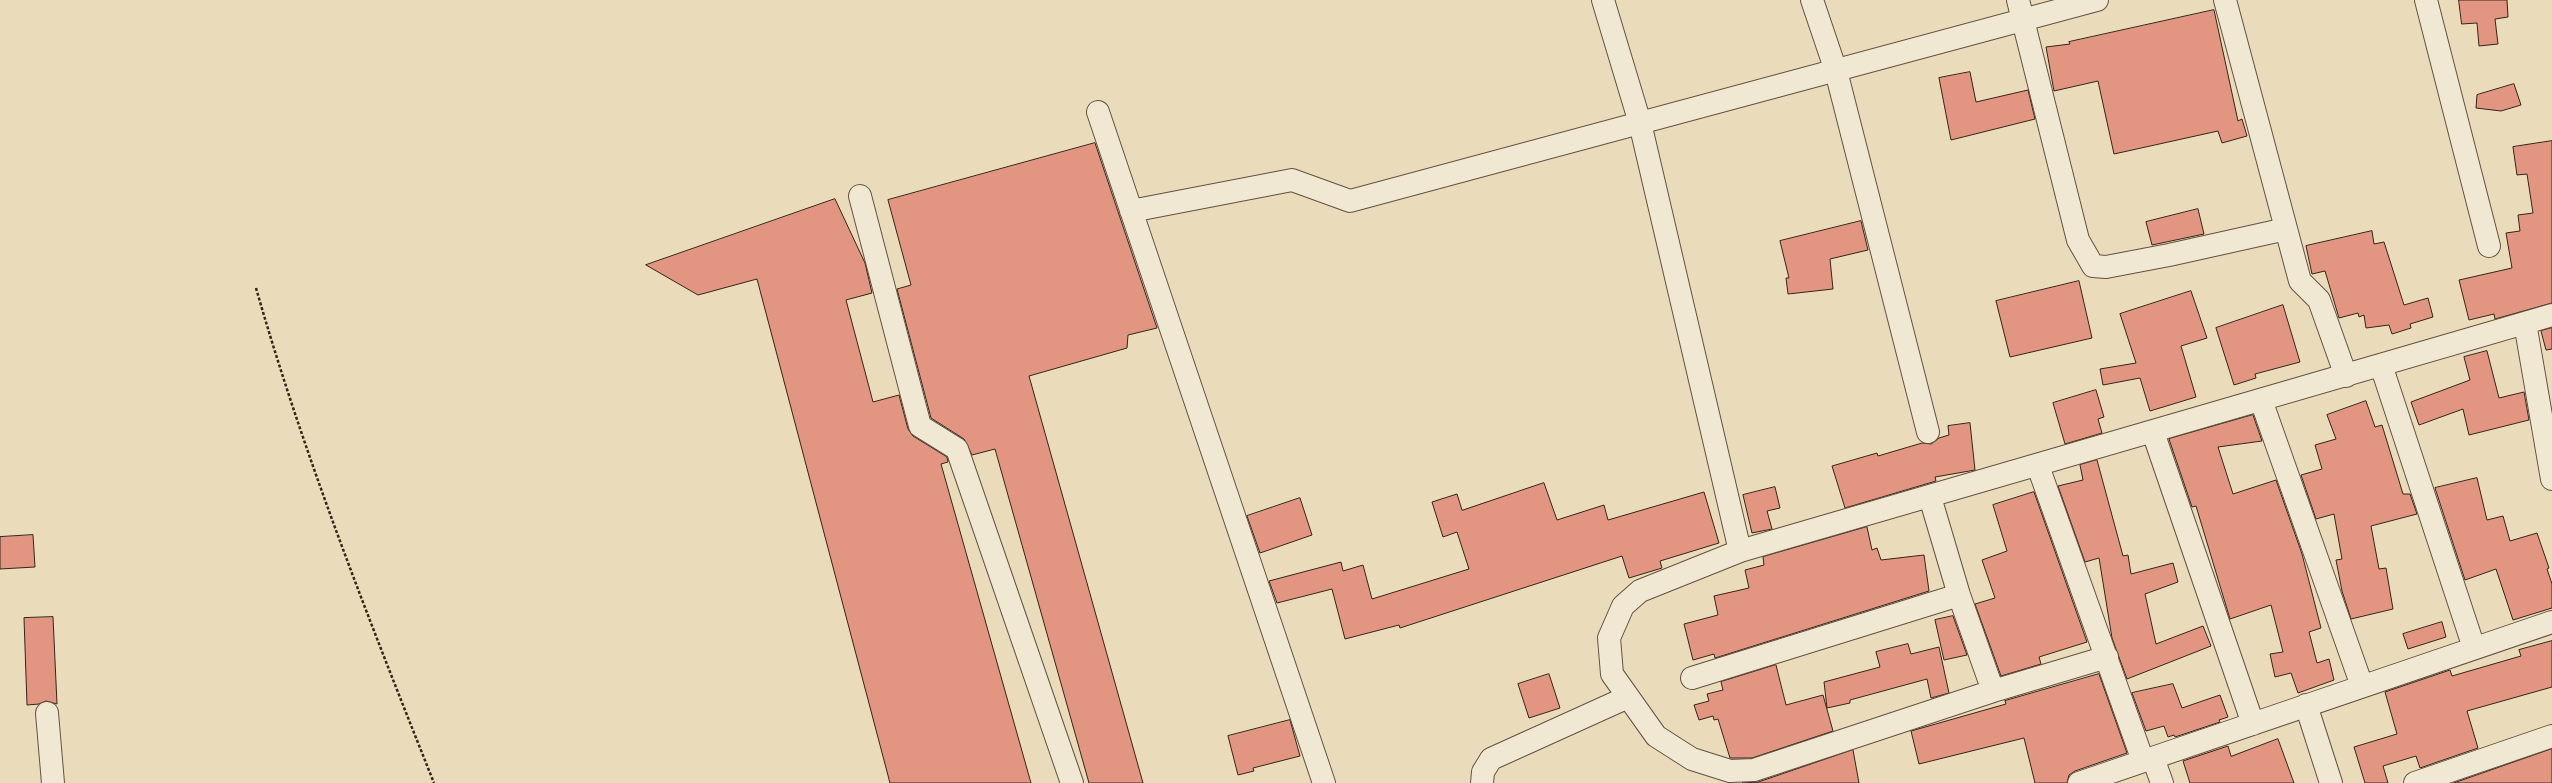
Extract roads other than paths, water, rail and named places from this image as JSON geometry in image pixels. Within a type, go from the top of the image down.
[{"type":"street","points":[[1603,0],[1640,123],[1740,551]]},
{"type":"street","points":[[1812,0],[1836,71],[1928,432]]},
{"type":"street","points":[[1131,211],[1292,180],[1350,201],[1836,71],[2021,10],[2097,0]]},
{"type":"street","points":[[2224,0],[2300,281],[2319,300],[2346,376]]},
{"type":"street","points":[[2426,0],[2490,246]]},
{"type":"street","points":[[2021,10],[2078,240],[2093,266],[2106,267],[2169,255],[2286,229]]},
{"type":"street","points":[[1098,112],[1324,783]]},
{"type":"street","points":[[860,196],[920,426],[957,449],[1072,783]]},
{"type":"street","points":[[2107,657],[1993,691],[1754,770],[1730,771],[1692,759],[1656,736],[1612,674],[1609,638],[1623,606],[1640,591],[1740,551],[2038,466],[2552,315]]},
{"type":"street","points":[[2525,323],[2552,479]]},
{"type":"street","points":[[2381,366],[2474,648]]},
{"type":"street","points":[[2261,400],[2362,686]]},
{"type":"street","points":[[2154,432],[2253,724]]},
{"type":"street","points":[[2038,466],[2107,657],[2148,759],[2162,783]]},
{"type":"street","points":[[1930,497],[1959,595],[1993,691]]},
{"type":"street","points":[[1692,678],[1959,595]]},
{"type":"street","points":[[2079,783],[2552,622]]},
{"type":"street","points":[[1482,783],[1483,772],[1491,759],[1628,697]]},
{"type":"street","points":[[2306,705],[2330,783]]},
{"type":"street","points":[[47,713],[52,783]]},
{"type":"street","points":[[2415,783],[2552,736]]}]
